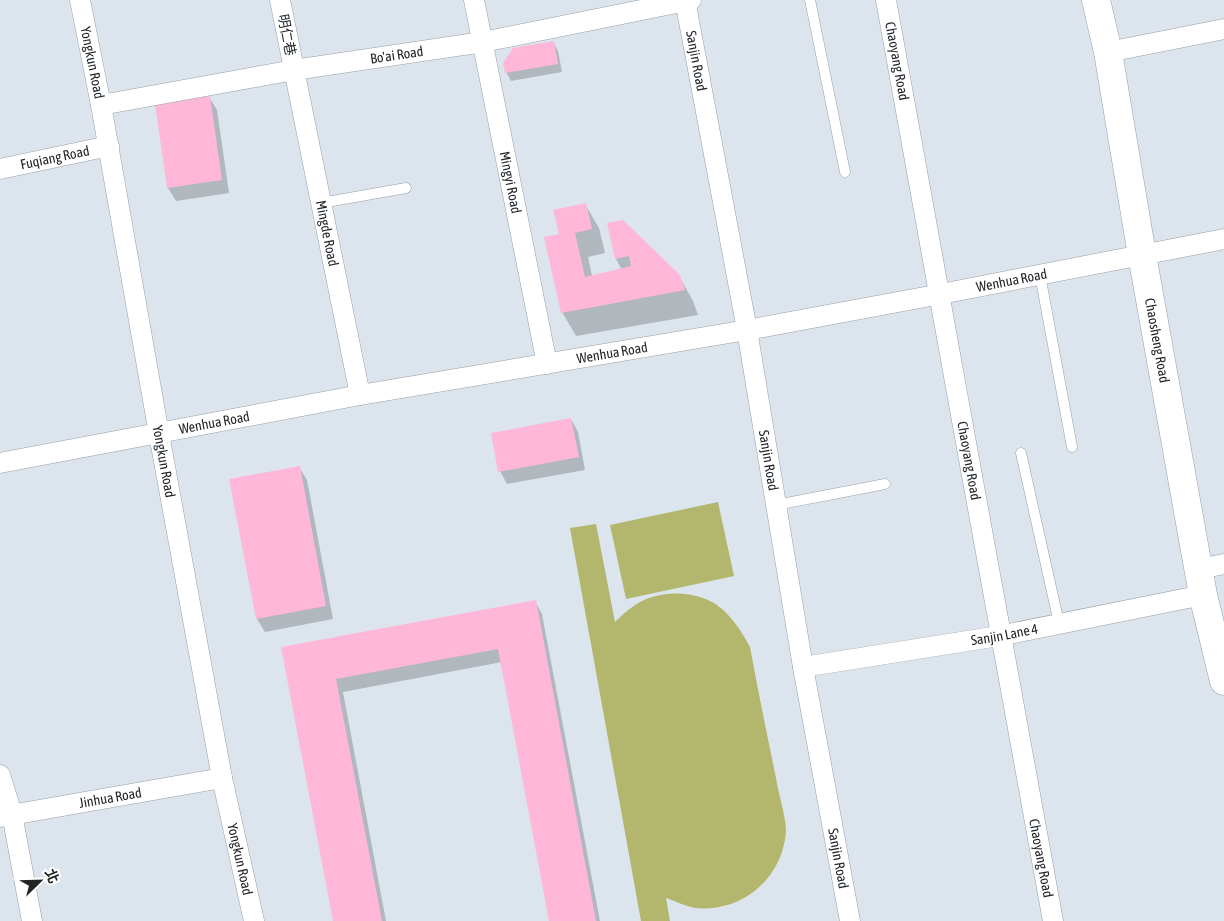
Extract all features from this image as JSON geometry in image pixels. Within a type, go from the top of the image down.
[{"type":"main road","name":"Chaosheng Road","points":[[1096,0],[1108,52],[1142,256],[1209,576],[1224,681]]},
{"type":"street","name":"Yongkun Road","points":[[80,0],[109,146],[222,778],[254,921]]},
{"type":"street","name":"明仁巷","points":[[280,0],[294,70]]},
{"type":"street","name":"Mingyi Road","points":[[474,0],[547,364]]},
{"type":"street","name":"Bo'ai Road","points":[[101,104],[294,70],[483,42],[687,0]]},
{"type":"street","name":"Sanjin Road","points":[[687,0],[746,330],[803,667],[850,921]]},
{"type":"street","name":"Chaoyang Road","points":[[886,0],[941,294],[1000,636],[1053,921]]},
{"type":"street","points":[[1108,52],[1224,29]]},
{"type":"street","name":"Mingde Road","points":[[294,70],[360,395]]},
{"type":"street","name":"Fuqiang Road","points":[[0,169],[109,146]]},
{"type":"street","name":"Wenhua Road","points":[[0,463],[360,395],[746,330],[1224,239]]},
{"type":"street","name":"Sanjin Lane 4","points":[[803,667],[1000,636],[1060,624],[1209,576]]},
{"type":"street","points":[[0,775],[6,815],[32,921]]},
{"type":"street","name":"Jinhua Road","points":[[6,815],[222,778]]},
{"type":"lane","points":[[810,0],[846,172]]},
{"type":"lane","points":[[321,203],[406,188]]},
{"type":"lane","points":[[1040,275],[1072,447]]},
{"type":"lane","points":[[1021,453],[1060,624]]},
{"type":"lane","points":[[776,505],[885,484]]},
{"type":"green space","points":[[718,502],[734,576],[626,599],[610,525]]},
{"type":"green space","points":[[596,524],[615,622],[642,601],[658,595],[685,594],[694,595],[717,605],[728,615],[742,634],[750,647],[785,819],[786,831],[783,848],[777,864],[757,889],[729,905],[712,908],[695,908],[666,898],[670,921],[641,921],[570,528]]},
{"type":"building","points":[[554,41],[558,64],[505,73],[503,63],[513,48]]},
{"type":"building","points":[[210,96],[222,180],[167,188],[155,104]]},
{"type":"building","points":[[586,203],[592,229],[575,233],[585,277],[631,266],[629,256],[615,259],[607,223],[623,220],[680,275],[685,290],[561,313],[544,237],[559,234],[553,210]]},
{"type":"building","points":[[571,418],[579,457],[498,472],[491,433]]},
{"type":"building","points":[[300,466],[326,606],[256,619],[229,479]]},
{"type":"building","points":[[536,600],[596,921],[549,921],[498,649],[336,679],[382,921],[333,921],[281,647]]}]
